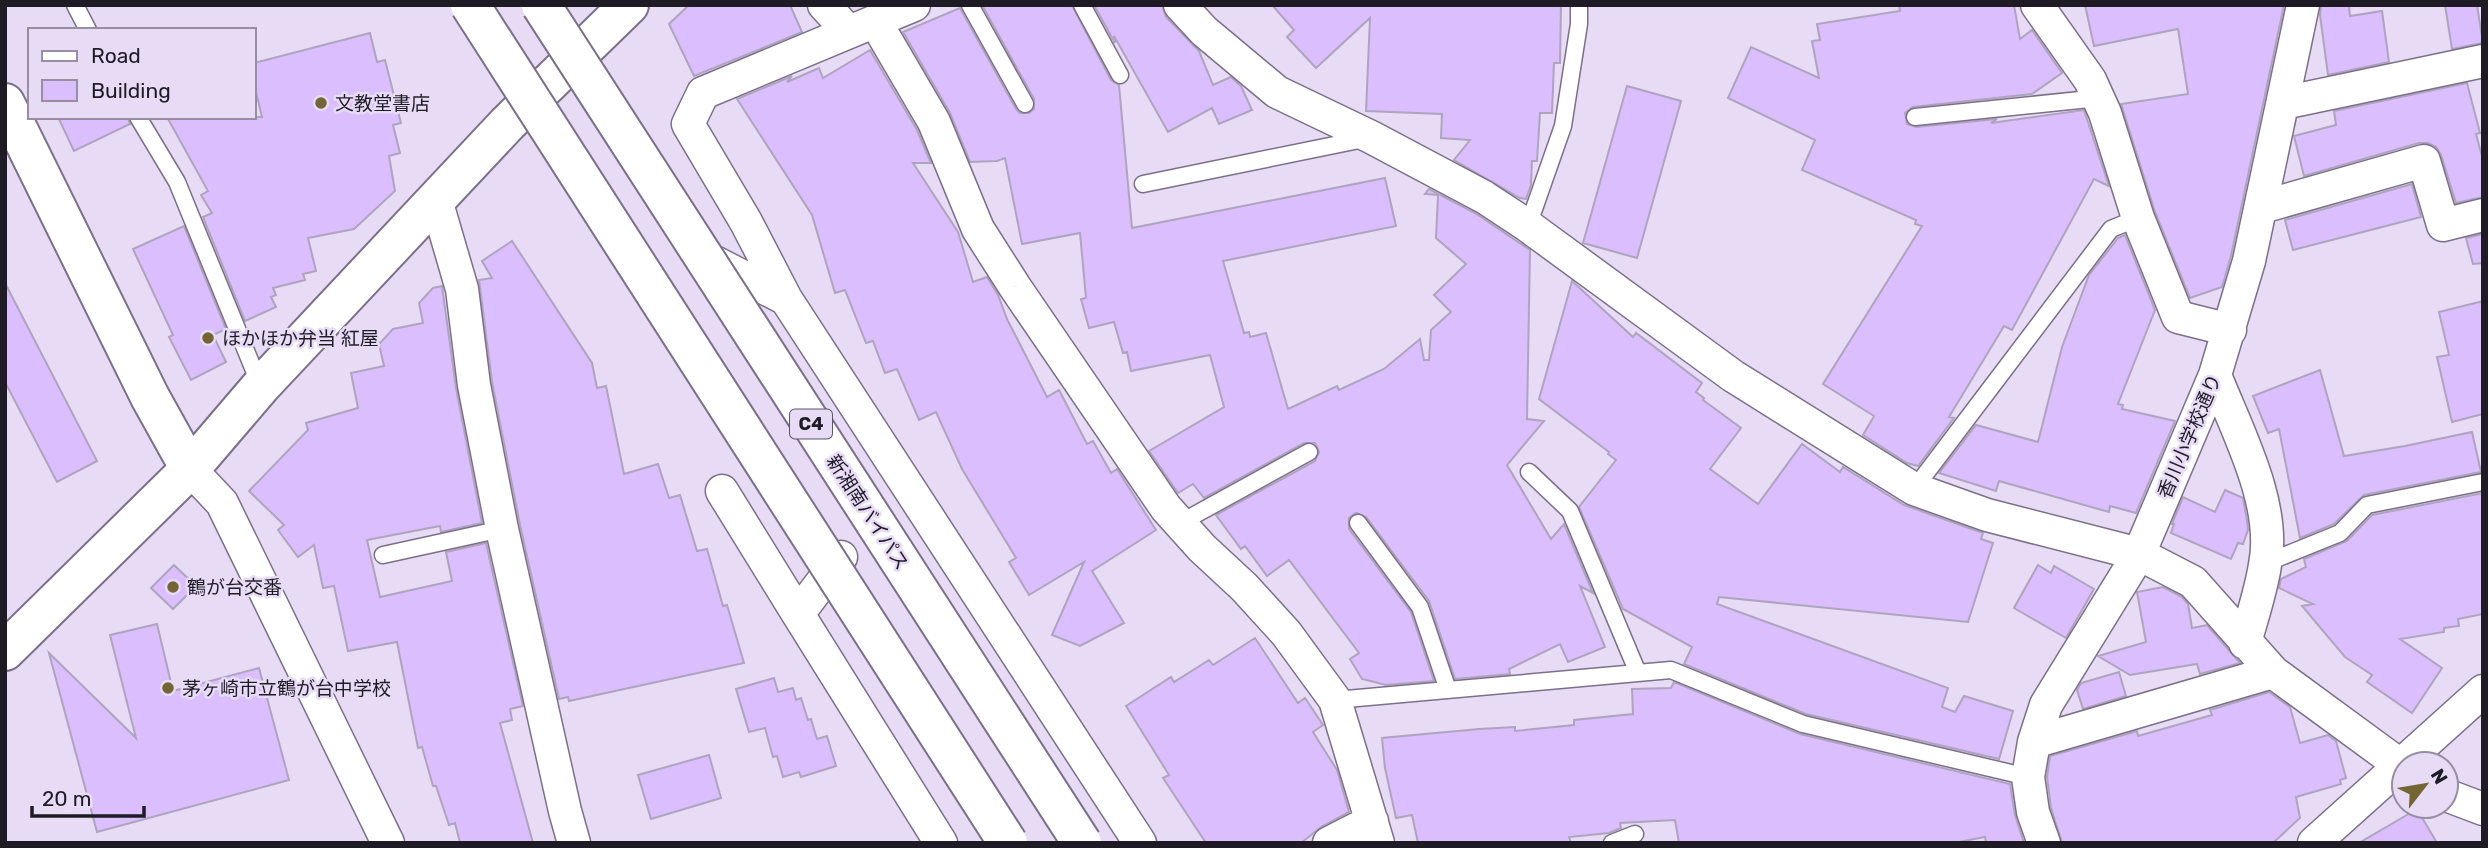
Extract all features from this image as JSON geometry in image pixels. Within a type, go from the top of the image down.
[{"type":"main road","points":[[470,5],[1008,843]]},
{"type":"main road","name":"新湘南バイパス","points":[[541,5],[1082,843]]},
{"type":"main road","points":[[5,651],[190,469],[261,386],[507,124],[629,5]]},
{"type":"main road","points":[[5,103],[150,397],[190,469]]},
{"type":"street","points":[[824,5],[862,26],[934,122],[978,229],[1159,497],[1202,548],[1244,587],[1286,634],[1335,700],[1375,832],[1329,843]]},
{"type":"street","points":[[914,5],[703,93],[688,124],[746,222],[786,299],[1140,843]]},
{"type":"street","points":[[1181,5],[1203,31],[1277,92],[1371,137],[1484,197],[1528,226],[1733,376],[1914,489],[1987,515],[2139,554],[2193,582],[2273,672],[2390,758]]},
{"type":"street","points":[[2037,5],[2090,80],[2105,113],[2138,218],[2178,317],[2230,330]]},
{"type":"street","name":"香川小学校通り","points":[[2038,842],[2028,776],[2034,742],[2046,705],[2139,554],[2216,375],[2262,207],[2303,5]]},
{"type":"street","points":[[2283,103],[2483,61]]},
{"type":"street","points":[[2262,207],[2424,161],[2443,225],[2483,215]]},
{"type":"street","points":[[436,200],[462,289],[474,385],[502,529],[565,811],[575,843]]},
{"type":"street","points":[[676,243],[786,299]]},
{"type":"street","points":[[2216,375],[2256,480],[2266,521],[2266,563],[2245,643]]},
{"type":"street","points":[[190,469],[222,503],[388,843]]},
{"type":"street","points":[[722,491],[942,843]]},
{"type":"street","points":[[798,614],[841,557]]},
{"type":"street","points":[[2034,742],[2273,672]]},
{"type":"street","points":[[2420,750],[2483,691]]},
{"type":"street","points":[[2314,843],[2390,777]]},
{"type":"street","points":[[2460,800],[2483,808]]},
{"type":"street","points":[[565,811],[592,843]]},
{"type":"lane","points":[[75,5],[87,28]]},
{"type":"lane","points":[[970,5],[1025,104]]},
{"type":"lane","points":[[1082,5],[1120,75]]},
{"type":"lane","points":[[1528,226],[1563,126],[1579,23],[1579,5]]},
{"type":"lane","points":[[1915,117],[2098,98]]},
{"type":"lane","points":[[139,119],[177,181],[261,386]]},
{"type":"lane","points":[[1143,184],[1371,137]]},
{"type":"lane","points":[[1914,489],[2112,229],[2138,218]]},
{"type":"lane","points":[[1180,523],[1309,452]]},
{"type":"lane","points":[[1529,472],[1570,511],[1638,673]]},
{"type":"lane","points":[[2266,563],[2340,533],[2367,505],[2483,482]]},
{"type":"lane","points":[[1358,523],[1420,607],[1448,690]]},
{"type":"lane","points":[[383,555],[502,529]]},
{"type":"lane","points":[[1335,700],[1671,670],[1803,724],[2028,776]]},
{"type":"lane","points":[[1612,843],[1635,834]]},
{"type":"building","points":[[689,5],[790,5],[802,32],[694,76],[669,24]]},
{"type":"building","points":[[982,5],[1072,5],[1111,80],[1119,85],[1132,228],[1385,178],[1396,226],[1223,261],[1244,333],[1249,332],[1250,337],[1266,333],[1288,409],[1337,386],[1339,390],[1384,369],[1420,339],[1424,360],[1429,360],[1431,330],[1451,312],[1434,295],[1466,264],[1436,238],[1438,195],[1425,194],[1429,189],[1475,213],[1530,250],[1527,419],[1544,421],[1507,465],[1551,539],[1564,524],[1593,593],[1580,586],[1605,647],[1568,662],[1560,644],[1509,669],[1510,674],[1455,679],[1429,601],[1366,517],[1356,513],[1349,518],[1349,529],[1411,612],[1434,681],[1386,685],[1362,679],[1350,659],[1359,653],[1289,560],[1267,576],[1245,546],[1241,549],[1216,515],[1315,461],[1319,452],[1315,443],[1304,443],[1204,498],[1193,484],[1178,493],[1149,451],[1224,407],[1210,355],[1131,371],[1127,352],[1123,353],[1114,322],[1089,328],[1081,299],[1086,298],[1080,233],[1022,244],[1005,158],[970,162],[950,113],[903,32],[960,8],[1016,109],[1020,113],[1029,113],[1034,109],[1034,99]]},
{"type":"building","points":[[1094,5],[1162,5],[1166,17],[1199,51],[1213,85],[1231,77],[1241,86],[1252,110],[1219,124],[1212,108],[1168,132]]},
{"type":"building","points":[[1272,5],[1561,5],[1560,63],[1554,63],[1552,113],[1540,113],[1537,161],[1532,161],[1531,185],[1526,199],[1454,160],[1470,140],[1441,138],[1442,114],[1366,111],[1370,18],[1316,68],[1287,37],[1294,30]]},
{"type":"building","points":[[1899,5],[2014,5],[2020,39],[2032,30],[2062,73],[2032,94],[1913,107],[1905,113],[1907,124],[1916,127],[1997,119],[1991,123],[2084,110],[2109,186],[2094,179],[2012,330],[2004,326],[1949,417],[1954,418],[1918,466],[1907,463],[1863,435],[1874,416],[1823,384],[1922,226],[1915,224],[1916,220],[1802,170],[1815,140],[1728,98],[1751,47],[1819,78],[1812,41],[1820,40],[1817,24],[1900,11]]},
{"type":"building","points":[[2085,5],[2284,5],[2231,256],[2222,287],[2190,298],[2155,212],[2121,104],[2188,94],[2178,29],[2094,46]]},
{"type":"building","points":[[2321,5],[2349,5],[2350,16],[2382,11],[2389,62],[2328,75]]},
{"type":"building","points":[[2445,5],[2477,5],[2483,43],[2452,49]]},
{"type":"building","points":[[370,33],[377,62],[385,60],[401,123],[393,125],[400,153],[389,156],[395,191],[354,229],[308,238],[316,271],[303,274],[305,280],[273,288],[276,295],[271,297],[276,307],[245,321],[203,217],[212,213],[201,195],[208,191],[168,119],[262,117],[256,92],[256,62]]},
{"type":"building","points":[[870,50],[917,130],[931,163],[913,163],[958,232],[973,282],[987,277],[1047,397],[1059,390],[1087,444],[1093,441],[1111,473],[1117,469],[1156,530],[1092,571],[1124,623],[1080,646],[1052,635],[1084,562],[1029,595],[1009,562],[1016,558],[962,469],[936,412],[919,420],[897,369],[885,373],[873,341],[866,343],[845,290],[835,293],[812,215],[737,99],[819,68],[823,78]]},
{"type":"building","points":[[2467,83],[2480,133],[2476,134],[2483,160],[2483,197],[2456,203],[2441,155],[2436,147],[2428,143],[2419,143],[2304,176],[2294,136],[2336,125],[2334,111]]},
{"type":"building","points":[[1627,86],[1681,101],[1637,258],[1583,243]]},
{"type":"building","points":[[59,119],[129,119],[130,124],[74,151]]},
{"type":"building","points":[[2412,184],[2421,217],[2293,250],[2285,220]]},
{"type":"building","points":[[184,226],[226,329],[213,335],[226,362],[191,380],[169,337],[173,335],[133,249]]},
{"type":"building","points":[[2483,234],[2483,263],[2473,264],[2466,238]]},
{"type":"building","points":[[2125,235],[2155,310],[2118,404],[2123,405],[2122,409],[2175,421],[2136,513],[2110,506],[2109,512],[1999,481],[1996,491],[1939,473],[1976,425],[2038,442],[2062,347],[2089,275],[2118,238]]},
{"type":"building","points":[[512,241],[592,363],[597,388],[606,386],[624,474],[658,464],[669,498],[680,495],[697,551],[707,549],[723,606],[727,605],[744,663],[569,701],[568,697],[559,699],[520,525],[492,382],[479,280],[492,278],[482,261]]},
{"type":"building","points":[[1572,281],[1633,337],[1636,333],[1702,383],[1696,392],[1741,428],[1710,469],[1758,504],[1802,444],[1840,472],[1843,467],[1904,505],[1983,533],[1981,539],[1993,543],[1968,622],[1719,597],[1717,604],[1948,688],[1942,707],[1955,712],[1964,696],[2013,711],[1999,759],[1806,714],[1684,664],[1692,647],[1623,609],[1579,507],[1616,460],[1539,399]]},
{"type":"building","points":[[5,283],[97,461],[57,482],[5,382]]},
{"type":"building","points":[[442,286],[456,388],[482,523],[441,532],[440,526],[367,540],[380,597],[452,581],[446,552],[486,543],[523,706],[510,709],[512,720],[500,723],[533,843],[460,843],[455,823],[449,825],[436,786],[433,786],[422,747],[418,748],[397,642],[348,651],[334,586],[323,588],[314,545],[298,557],[278,530],[284,525],[249,491],[308,430],[306,423],[358,408],[351,373],[384,366],[379,344],[393,329],[423,323],[419,303],[433,288]]},
{"type":"building","points":[[2483,301],[2483,414],[2452,422],[2437,357],[2449,355],[2439,312]]},
{"type":"building","points":[[2320,370],[2344,456],[2472,432],[2481,472],[2364,495],[2334,524],[2300,538],[2279,429],[2268,433],[2253,396]]},
{"type":"building","points":[[2225,490],[2243,498],[2248,530],[2243,544],[2238,543],[2231,559],[2171,533],[2183,497],[2215,512]]},
{"type":"building","points":[[2483,493],[2483,614],[2458,619],[2459,626],[2444,628],[2444,632],[2400,639],[2442,668],[2412,713],[2367,682],[2372,675],[2345,657],[2302,606],[2313,604],[2279,588],[2281,579],[2306,567],[2304,559],[2347,541],[2372,515]]},
{"type":"building","name":"鶴が台交番","points":[[174,565],[196,586],[173,609],[151,588]]},
{"type":"building","points":[[2038,565],[2051,573],[2054,566],[2094,589],[2066,638],[2014,608]]},
{"type":"building","points":[[2163,587],[2182,597],[2188,604],[2192,628],[2207,625],[2240,663],[2200,674],[2197,664],[2130,675],[2098,656],[2146,642],[2137,592]]},
{"type":"building","points":[[157,624],[173,691],[259,668],[289,780],[97,832],[49,653],[136,738],[110,635]]},
{"type":"building","points":[[1255,638],[1298,703],[1305,698],[1323,725],[1313,732],[1337,770],[1349,812],[1321,827],[1301,843],[1206,843],[1163,778],[1169,775],[1126,706],[1171,677],[1174,682],[1209,660],[1213,665]]},
{"type":"building","points":[[2119,672],[2126,696],[2083,709],[2077,690],[2081,683]]},
{"type":"building","points":[[774,678],[778,692],[793,688],[796,700],[801,698],[817,739],[827,736],[836,766],[801,777],[799,772],[783,777],[777,756],[773,757],[765,728],[749,732],[736,689]]},
{"type":"building","points":[[1674,682],[1800,734],[2010,784],[2015,815],[2024,843],[1986,843],[1985,837],[1954,843],[1679,843],[1675,820],[1620,823],[1621,828],[1609,833],[1569,837],[1571,843],[1418,843],[1412,815],[1396,818],[1385,768],[1382,738],[1515,727],[1515,731],[1574,725],[1574,720],[1633,714],[1632,689],[1671,688]]},
{"type":"building","points":[[2269,692],[2290,707],[2300,743],[2328,735],[2336,741],[2346,778],[2340,780],[2341,784],[2296,797],[2300,818],[2273,843],[2062,843],[2051,808],[2047,777],[2050,756],[2137,731],[2138,736],[2212,715],[2210,710]]},
{"type":"building","points":[[709,755],[721,798],[651,819],[638,775]]},
{"type":"building","points":[[2398,820],[2423,820],[2437,843],[2359,843]]},
{"type":"place","name":"文教堂書店","points":[[321,103]]},
{"type":"place","name":"ほかほか弁当 紅屋","points":[[208,338]]},
{"type":"place","name":"鶴が台交番","points":[[173,587]]},
{"type":"place","name":"茅ヶ崎市立鶴が台中学校","points":[[168,688]]}]
